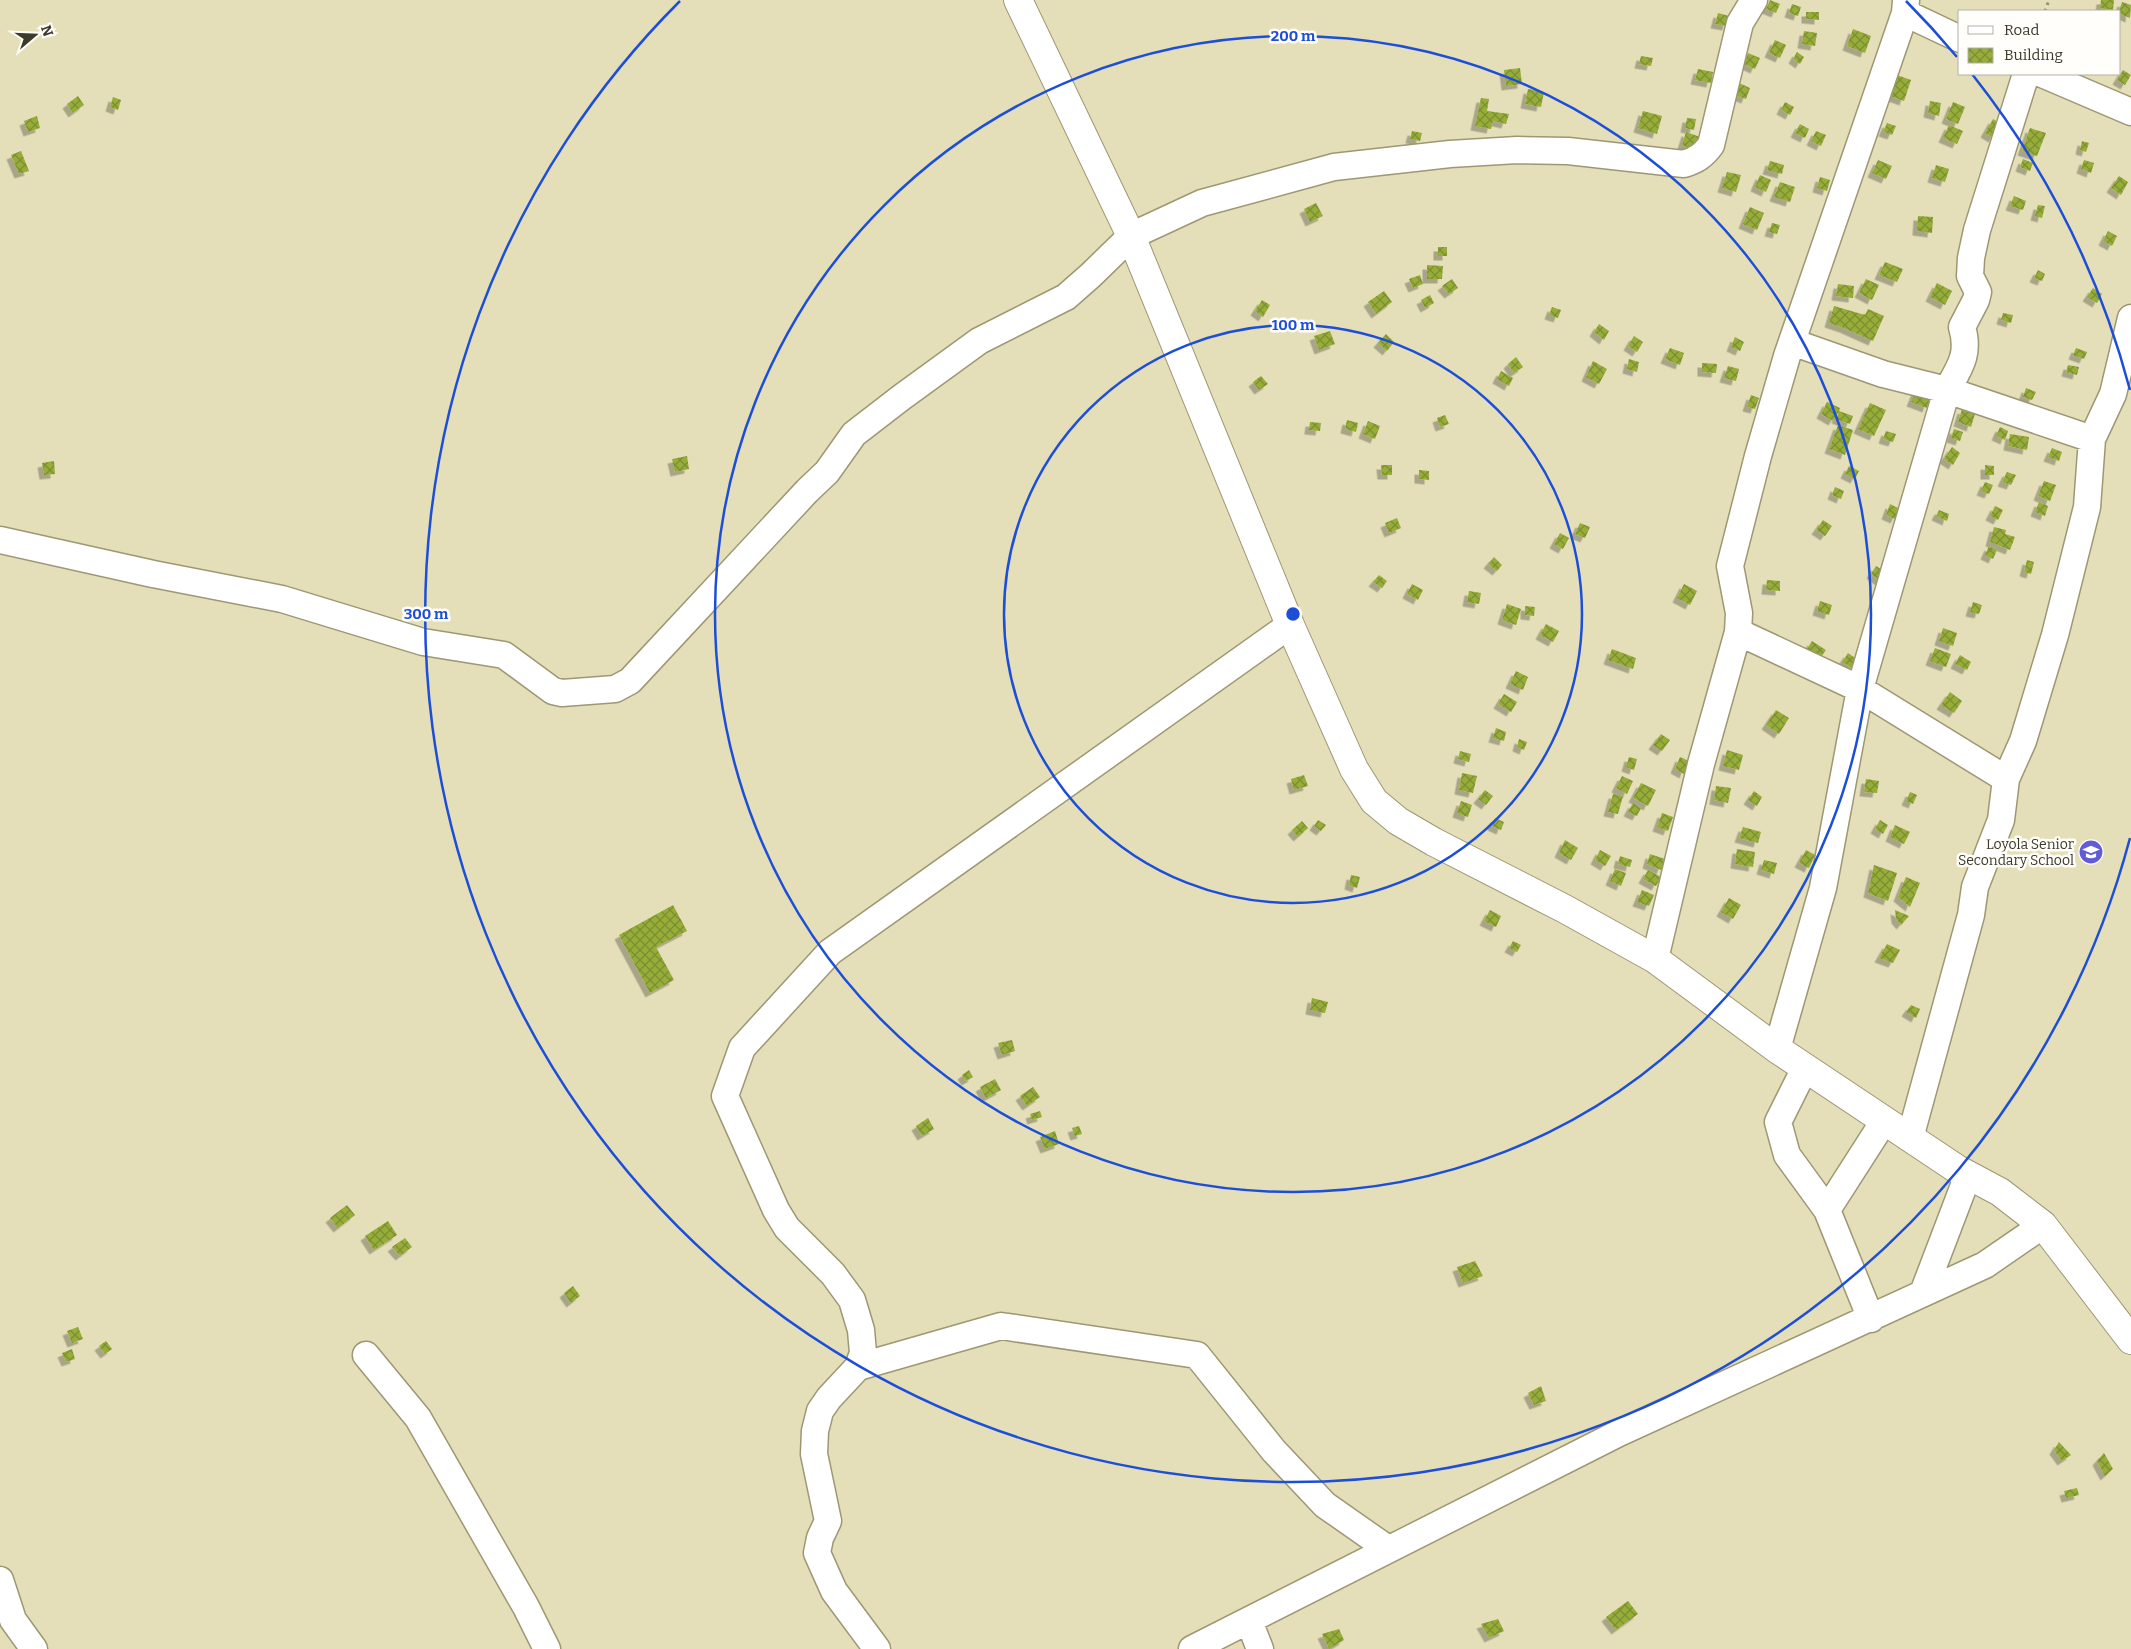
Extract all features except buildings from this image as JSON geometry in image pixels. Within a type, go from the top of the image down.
[{"type":"main road","points":[[1018,0],[1131,236],[1290,625],[1354,769],[1374,800],[1398,821],[1434,842],[1564,909],[1655,959],[1805,1068],[1968,1175],[2000,1192],[2042,1225],[2131,1340]]},
{"type":"street","points":[[0,540],[153,574],[282,599],[423,642],[504,655],[553,691],[562,693],[615,689],[630,681],[807,491],[827,472],[854,434],[979,341],[1066,297],[1092,275],[1131,236],[1202,203],[1334,167],[1450,154],[1517,150],[1568,151],[1684,164],[1696,160],[1705,153],[1710,145],[1740,23],[1754,0]]},
{"type":"street","points":[[1655,959],[1702,764],[1738,632],[1739,613],[1730,566],[1758,456],[1792,342],[1903,4],[1958,39]]},
{"type":"street","points":[[1777,1049],[1823,888],[1860,689],[1947,390],[1962,361],[1966,340],[1962,328],[1963,322],[1976,300],[1978,292],[1970,276],[1976,230],[2026,75]]},
{"type":"street","points":[[2044,75],[2131,112]]},
{"type":"street","points":[[1910,1138],[1971,915],[1975,888],[2001,820],[2006,779],[2022,741],[2055,636],[2087,507],[2092,439],[2113,394],[2131,318]]},
{"type":"street","points":[[1792,342],[1883,374],[1947,390],[2092,439]]},
{"type":"street","points":[[877,1649],[834,1591],[817,1553],[820,1538],[828,1521],[814,1454],[815,1431],[820,1411],[829,1398],[858,1367],[863,1353],[861,1330],[852,1300],[834,1274],[787,1228],[776,1210],[725,1096],[742,1048],[830,952],[1290,625]]},
{"type":"street","points":[[1738,632],[1860,689],[2006,779]]},
{"type":"street","points":[[1805,1068],[1778,1122],[1787,1156],[1827,1210],[1871,1319]]},
{"type":"street","points":[[1827,1210],[1884,1121]]},
{"type":"street","points":[[1923,1293],[1968,1175]]},
{"type":"street","points":[[1192,1649],[1619,1434],[1871,1319],[1923,1293],[1986,1266],[2042,1225]]},
{"type":"street","points":[[858,1367],[1001,1326],[1196,1355],[1274,1450],[1326,1505],[1388,1549]]},
{"type":"street","points":[[366,1355],[418,1418],[526,1608],[547,1649]]},
{"type":"street","points":[[0,1580],[6,1618],[34,1649]]},
{"type":"street","points":[[1249,1621],[1260,1649]]},
{"type":"place","name":"Loyola Senior Secondary School","points":[[2091,852]]}]
